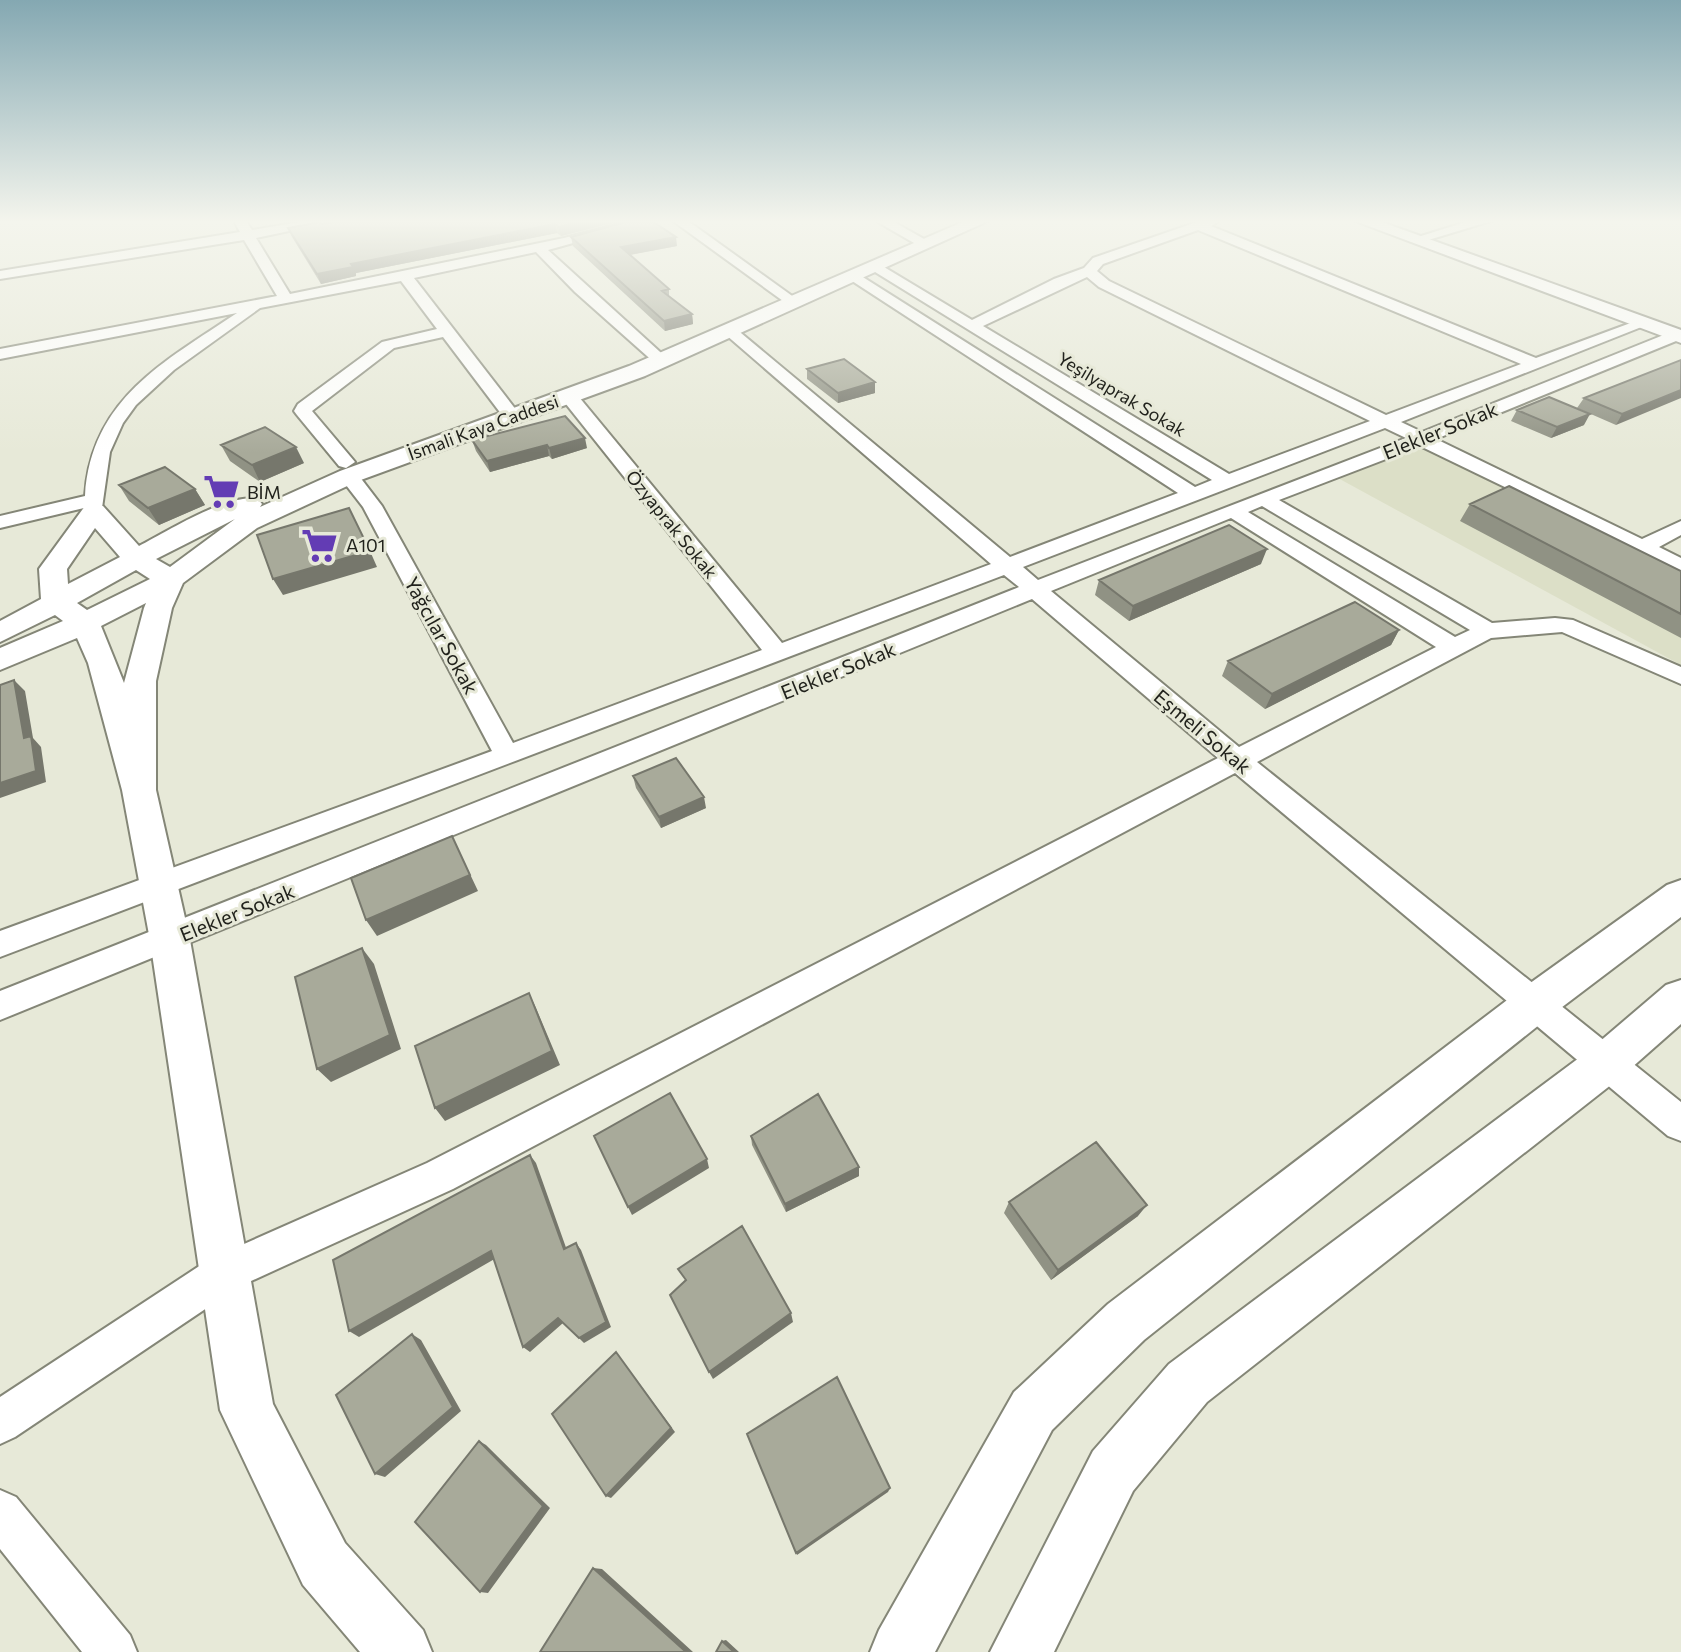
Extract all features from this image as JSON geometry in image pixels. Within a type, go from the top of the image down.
[{"type":"street","points":[[0,354],[280,298]]},
{"type":"street","points":[[422,298],[508,410],[658,357],[789,299]]},
{"type":"street","points":[[590,298],[658,357]]},
{"type":"street","points":[[902,298],[1192,494]]},
{"type":"street","name":"Yeşilyaprak Sokak","points":[[915,298],[971,326],[1227,481]]},
{"type":"street","points":[[971,326],[1027,298]]},
{"type":"street","points":[[1133,298],[1681,566]]},
{"type":"street","points":[[1336,298],[1422,335]]},
{"type":"street","points":[[1380,298],[1535,364]]},
{"type":"street","points":[[1583,298],[1671,329]]},
{"type":"street","points":[[1588,298],[1671,329]]},
{"type":"street","name":"İsmali Kaya Caddesi","points":[[0,660],[85,623],[154,569],[348,469],[508,410],[568,395],[730,331],[789,299]]},
{"type":"street","points":[[264,302],[155,379],[124,408],[102,445],[94,506],[53,569],[56,602],[85,623],[103,663],[139,790],[170,940],[247,1410],[324,1564],[401,1652]]},
{"type":"street","name":"Elekler Sokak","points":[[0,944],[777,653],[1384,421],[1502,370],[1671,329]]},
{"type":"street","name":"Elekler Sokak","points":[[0,1006],[1233,511],[1421,439],[1671,329]]},
{"type":"street","name":"Yağcılar Sokak","points":[[447,331],[388,345],[307,404],[303,411],[372,506],[507,755]]},
{"type":"street","name":"Eşmeli Sokak","points":[[730,331],[1238,761],[1681,1124]]},
{"type":"street","name":"Özyaprak Sokak","points":[[568,395],[777,653]]},
{"type":"street","points":[[0,633],[56,602],[154,569],[197,526],[348,469]]},
{"type":"street","points":[[1264,499],[1487,630],[1509,632],[1544,625],[1565,625],[1681,676]]},
{"type":"street","points":[[0,522],[94,506]]},
{"type":"street","points":[[94,506],[154,569],[158,608],[140,681],[139,790]]},
{"type":"street","points":[[1233,511],[1454,647]]},
{"type":"street","points":[[1643,547],[1681,527]]},
{"type":"street","points":[[0,1422],[224,1273],[440,1176],[1487,630]]},
{"type":"street","points":[[901,1652],[1033,1411],[1126,1322],[1534,1004],[1681,896]]},
{"type":"street","points":[[1021,1652],[1113,1471],[1188,1383],[1606,1063],[1681,998]]},
{"type":"street","points":[[0,1513],[113,1652]]},
{"type":"shaded area","points":[[1419,443],[1481,473],[1518,500],[1681,581],[1681,665],[1336,477]]},
{"type":"building","points":[[639,298],[671,298],[692,314],[664,321]]},
{"type":"building","points":[[844,359],[875,382],[838,393],[807,369]]},
{"type":"building","points":[[1681,360],[1681,390],[1622,414],[1584,398]]},
{"type":"building","points":[[1549,397],[1590,414],[1557,427],[1517,410]]},
{"type":"building","points":[[565,416],[585,438],[487,461],[472,440]]},
{"type":"building","points":[[265,427],[296,447],[252,465],[221,445]]},
{"type":"building","points":[[165,467],[195,489],[148,508],[119,485]]},
{"type":"building","points":[[1509,486],[1681,571],[1681,614],[1470,504]]},
{"type":"building","points":[[349,508],[370,551],[273,579],[257,535]]},
{"type":"building","points":[[1229,525],[1267,549],[1133,606],[1099,580]]},
{"type":"building","points":[[1355,602],[1399,630],[1272,694],[1228,661]]},
{"type":"building","points":[[14,680],[24,738],[31,736],[36,771],[0,783],[0,685]]},
{"type":"building","points":[[676,758],[704,797],[659,817],[633,776]]},
{"type":"building","points":[[452,836],[470,875],[366,920],[351,878]]},
{"type":"building","points":[[362,948],[390,1035],[317,1069],[295,977]]},
{"type":"building","points":[[529,993],[552,1051],[435,1108],[415,1046]]},
{"type":"building","points":[[670,1093],[707,1159],[628,1207],[594,1136]]},
{"type":"building","points":[[818,1094],[859,1167],[785,1204],[751,1136]]},
{"type":"building","points":[[1096,1142],[1147,1205],[1058,1270],[1009,1202]]},
{"type":"building","points":[[530,1155],[564,1249],[576,1243],[606,1322],[579,1338],[558,1318],[523,1347],[491,1251],[349,1331],[333,1260]]},
{"type":"building","points":[[742,1226],[791,1313],[709,1372],[670,1295],[686,1280],[678,1269]]},
{"type":"building","points":[[412,1334],[453,1407],[375,1474],[336,1395]]},
{"type":"building","points":[[616,1352],[671,1428],[606,1496],[552,1414]]},
{"type":"building","points":[[837,1377],[890,1488],[796,1553],[747,1434]]},
{"type":"building","points":[[479,1441],[543,1506],[480,1592],[415,1522]]},
{"type":"building","points":[[593,1568],[686,1652],[540,1652]]},
{"type":"building","points":[[722,1641],[734,1652],[716,1652]]},
{"type":"place","name":"BİM","points":[[221,492]]},
{"type":"place","name":"A101","points":[[320,545]]}]
